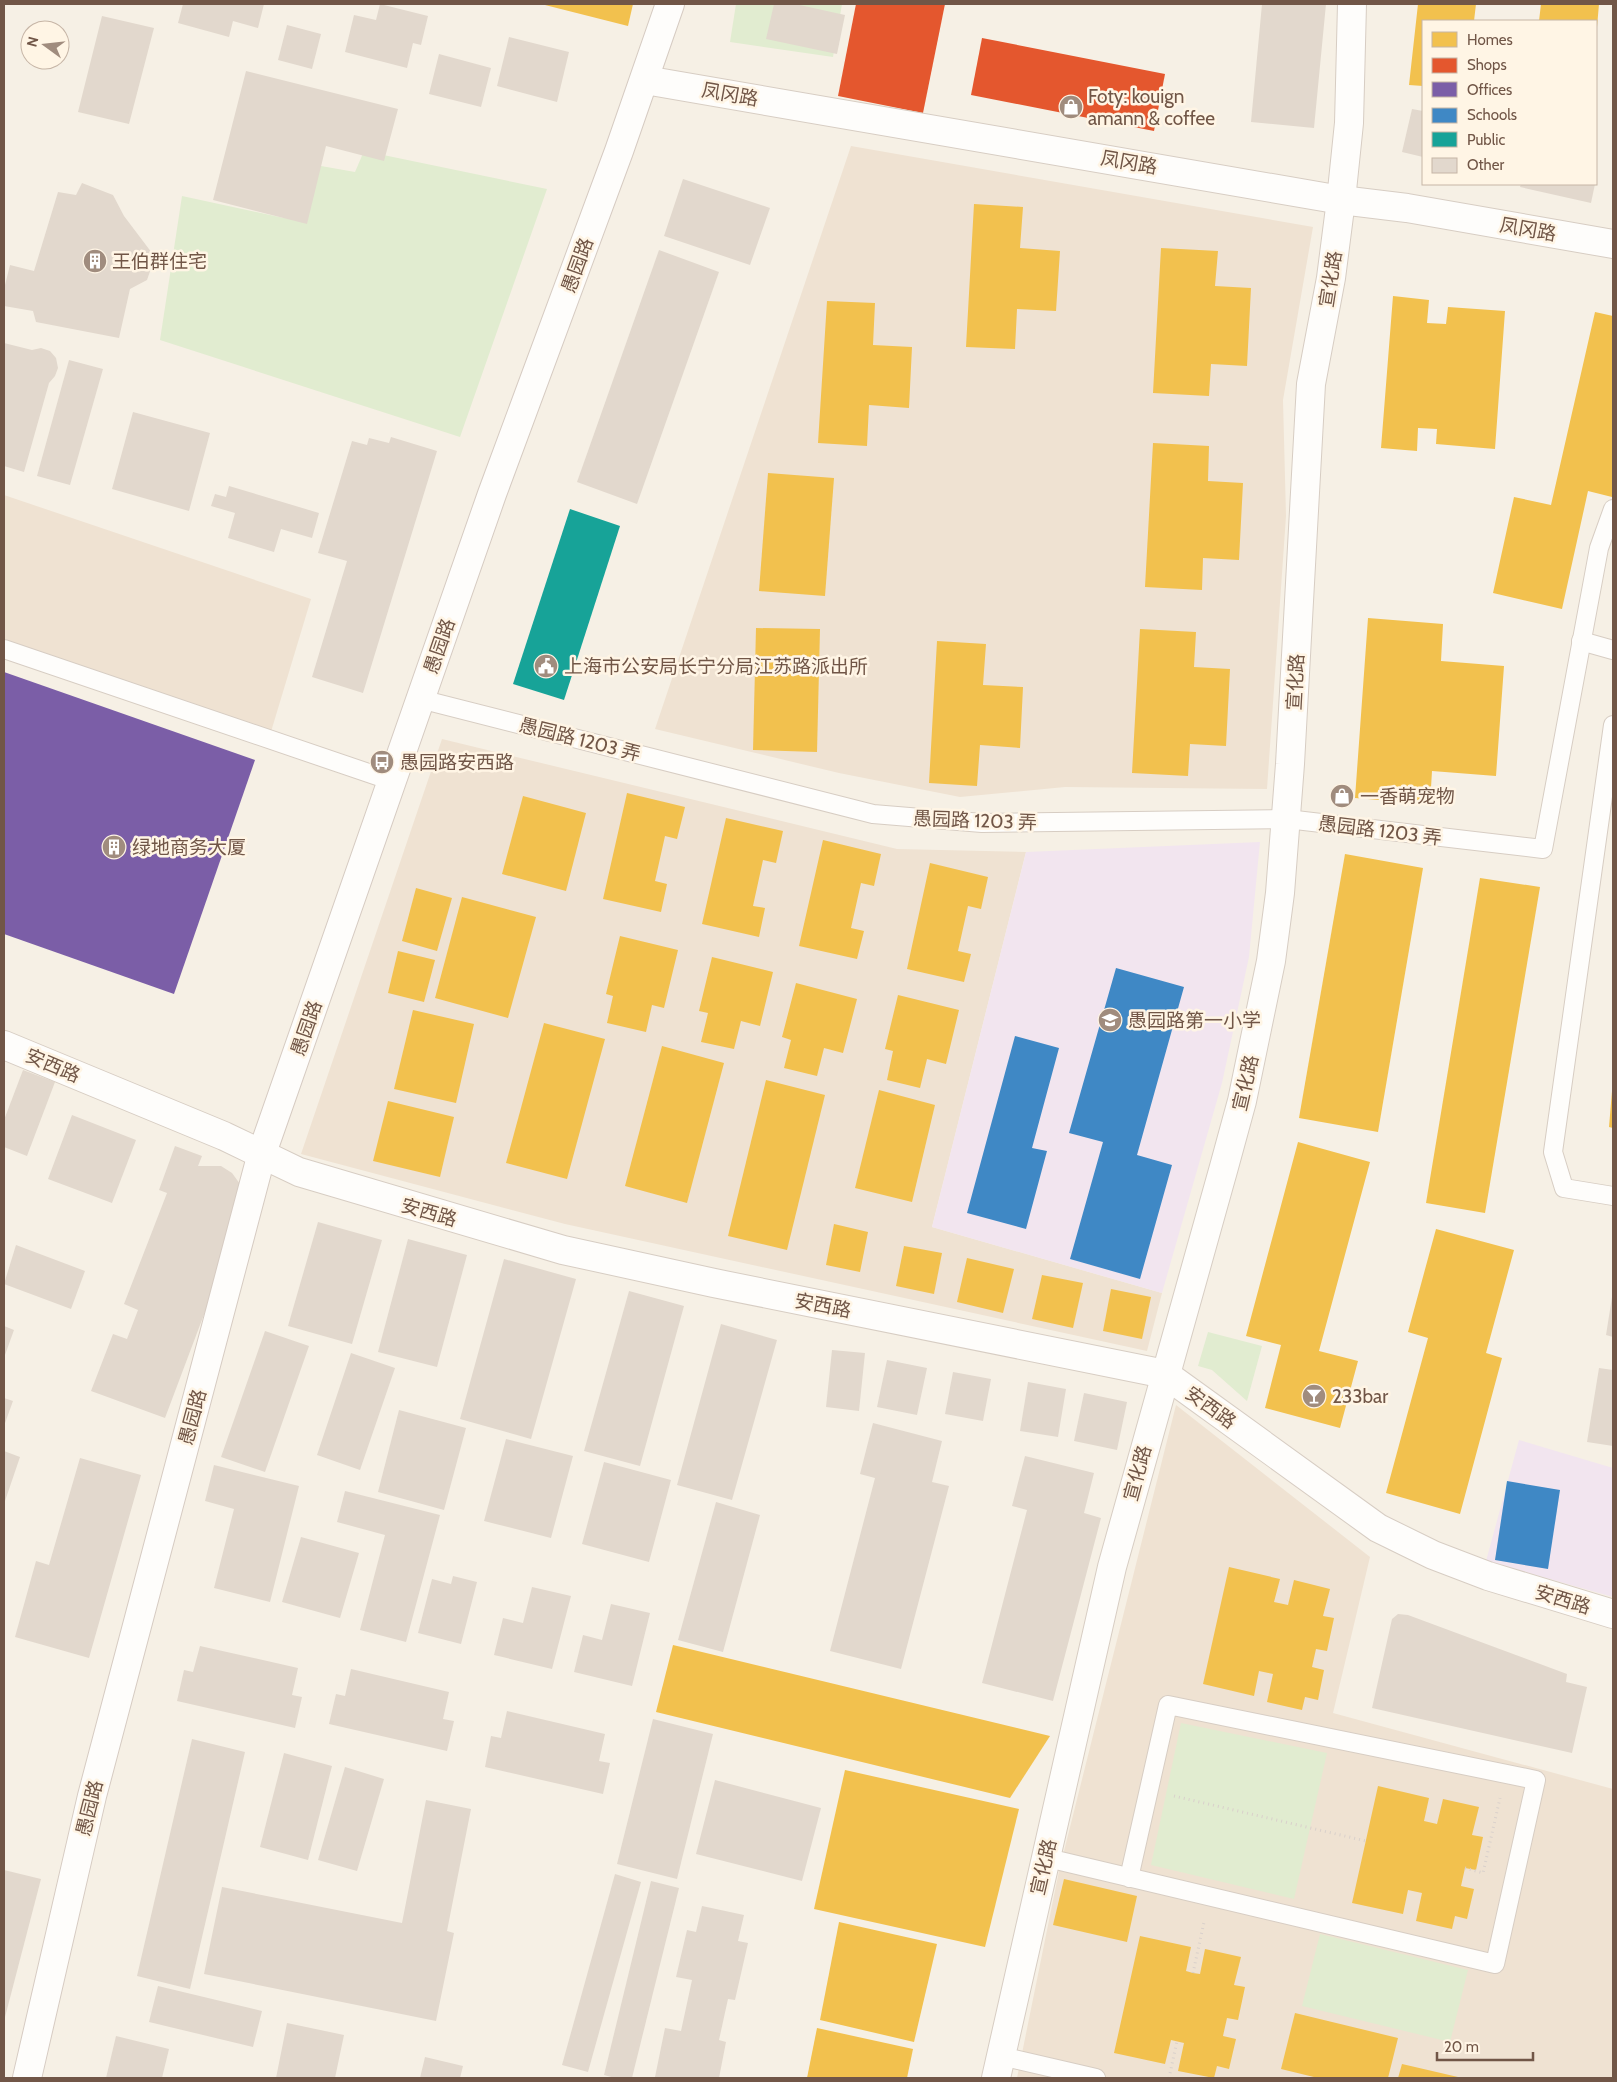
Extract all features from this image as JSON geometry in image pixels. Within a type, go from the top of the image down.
[{"type":"street","name":"愚园路","points":[[27,2078],[92,1796],[262,1153],[492,494],[645,80],[670,4]]},
{"type":"street","name":"宣化路","points":[[998,2067],[1112,1567],[1224,1167],[1253,1049],[1271,961],[1287,819],[1311,384],[1331,278],[1341,200],[1349,123],[1352,4]]},
{"type":"street","name":"凤冈路","points":[[645,80],[1341,200],[1407,208],[1613,244]]},
{"type":"street","name":"安西路","points":[[4,1045],[262,1153],[299,1172],[563,1250],[714,1283],[1165,1374],[1378,1528],[1433,1555],[1488,1576],[1613,1614]]},
{"type":"lane","points":[[1611,519],[1598,548],[1581,641],[1613,650]]},
{"type":"lane","name":"愚园路 1203 弄","points":[[420,699],[873,814],[982,823],[1287,819],[1543,849],[1581,641]]},
{"type":"lane","points":[[4,649],[392,781]]},
{"type":"lane","points":[[1613,725],[1553,1152],[1564,1188],[1613,1196]]},
{"type":"lane","points":[[1045,1857],[1129,1878],[1495,1964],[1536,1780],[1168,1705],[1129,1878]]},
{"type":"lane","points":[[998,2067],[1096,2078]]},
{"type":"path","points":[[1465,1868],[1483,1873],[1506,1773]]},
{"type":"path","points":[[1149,1790],[1366,1841]]},
{"type":"path","points":[[1193,1973],[1209,1897]]},
{"type":"path","points":[[1169,2078],[1177,2041]]},
{"type":"shaded area","points":[[851,146],[1313,227],[1283,400],[1286,516],[1267,789],[1065,787],[960,797],[839,773],[655,729]]},
{"type":"shaded area","points":[[4,495],[311,599],[270,735],[4,640]]},
{"type":"shaded area","points":[[442,739],[897,849],[1026,852],[932,1227],[1162,1293],[1147,1351],[565,1224],[301,1154]]},
{"type":"shaded area","name":"愚园路第一小学","points":[[1260,842],[1249,957],[1222,1083],[1162,1293],[932,1227],[1026,852]]},
{"type":"shaded area","points":[[1176,1405],[1370,1557],[1333,1713],[1613,1789],[1613,2078],[1017,2078],[1059,1871]]},
{"type":"shaded area","points":[[1519,1440],[1613,1468],[1613,1597],[1486,1561]]},
{"type":"green space","points":[[736,4],[842,4],[833,57],[730,42]]},
{"type":"green space","points":[[364,151],[547,189],[460,437],[160,340],[182,196],[284,218],[304,163],[355,172]]},
{"type":"green space","points":[[1208,1332],[1262,1346],[1247,1401],[1212,1370],[1198,1366]]},
{"type":"green space","points":[[1181,1723],[1327,1753],[1294,1899],[1151,1865]]},
{"type":"green space","points":[[1320,1934],[1468,1970],[1450,2042],[1302,2006]]},
{"type":"building: Homes","points":[[541,4],[633,4],[628,26]]},
{"type":"building: Homes","points":[[1418,4],[1476,4],[1474,20],[1422,20],[1422,86],[1409,85]]},
{"type":"building: Homes","points":[[1541,4],[1599,4],[1597,27],[1597,20],[1539,20]]},
{"type":"building: Homes","points":[[974,204],[1023,207],[1020,248],[1060,251],[1056,311],[1017,309],[1015,349],[966,347]]},
{"type":"building: Homes","points":[[1161,248],[1218,251],[1215,286],[1251,288],[1247,366],[1211,364],[1209,396],[1153,393]]},
{"type":"building: Homes","points":[[1393,296],[1429,300],[1427,323],[1446,324],[1448,307],[1505,311],[1495,449],[1436,444],[1437,429],[1418,428],[1417,451],[1381,448]]},
{"type":"building: Homes","points":[[827,301],[875,303],[873,345],[912,347],[909,408],[869,405],[867,446],[818,443]]},
{"type":"building: Homes","points":[[1595,312],[1613,316],[1612,497],[1588,491],[1562,609],[1493,593],[1514,497],[1551,505]]},
{"type":"building: Homes","points":[[1153,443],[1209,446],[1208,481],[1243,483],[1239,560],[1203,558],[1202,590],[1145,587]]},
{"type":"building: Homes","points":[[768,473],[834,478],[825,596],[759,591]]},
{"type":"building: Homes","points":[[1368,618],[1443,624],[1441,661],[1504,666],[1496,776],[1432,771],[1430,804],[1355,798]]},
{"type":"building: Homes","points":[[756,628],[820,629],[817,752],[753,750]]},
{"type":"building: Homes","points":[[1140,629],[1196,632],[1194,667],[1230,669],[1226,746],[1190,744],[1188,776],[1132,773]]},
{"type":"building: Homes","points":[[937,641],[986,644],[983,685],[1023,687],[1020,748],[980,745],[977,786],[929,783]]},
{"type":"building: Homes","points":[[627,793],[685,807],[677,839],[665,836],[655,881],[667,884],[661,912],[603,899]]},
{"type":"building: Homes","points":[[523,796],[586,813],[566,891],[502,874]]},
{"type":"building: Homes","points":[[726,818],[783,831],[776,863],[763,860],[753,906],[765,908],[759,937],[702,924]]},
{"type":"building: Homes","points":[[823,840],[881,854],[874,886],[861,883],[851,928],[864,931],[857,959],[799,946]]},
{"type":"building: Homes","points":[[1345,854],[1423,868],[1378,1132],[1299,1118]]},
{"type":"building: Homes","points":[[930,863],[988,877],[981,909],[968,906],[958,951],[971,954],[964,982],[907,969]]},
{"type":"building: Homes","points":[[1480,878],[1540,887],[1485,1213],[1426,1203]]},
{"type":"building: Homes","points":[[416,888],[452,898],[437,951],[402,941]]},
{"type":"building: Homes","points":[[462,897],[536,917],[508,1018],[435,998]]},
{"type":"building: Homes","points":[[620,936],[678,950],[664,1008],[652,1005],[646,1032],[607,1023],[613,996],[606,994]]},
{"type":"building: Homes","points":[[398,951],[435,960],[424,1002],[388,993]]},
{"type":"building: Homes","points":[[712,957],[773,972],[760,1026],[741,1021],[734,1049],[701,1042],[708,1013],[699,1011]]},
{"type":"building: Homes","points":[[796,983],[857,999],[843,1053],[824,1048],[817,1076],[784,1068],[791,1040],[782,1037]]},
{"type":"building: Homes","points":[[898,995],[959,1010],[946,1064],[927,1059],[920,1088],[887,1080],[893,1051],[885,1049]]},
{"type":"building: Homes","points":[[413,1010],[474,1024],[456,1103],[394,1089]]},
{"type":"building: Homes","points":[[544,1023],[605,1039],[567,1179],[506,1163]]},
{"type":"building: Homes","points":[[662,1046],[724,1063],[687,1203],[625,1186]]},
{"type":"building: Homes","points":[[766,1080],[825,1095],[787,1250],[728,1236]]},
{"type":"building: Homes","points":[[879,1090],[935,1105],[912,1202],[855,1188]]},
{"type":"building: Homes","points":[[1613,1091],[1613,1128],[1609,1127]]},
{"type":"building: Homes","points":[[388,1101],[454,1117],[440,1177],[373,1161]]},
{"type":"building: Homes","points":[[1298,1142],[1370,1162],[1319,1351],[1358,1361],[1340,1428],[1265,1408],[1281,1345],[1246,1336]]},
{"type":"building: Homes","points":[[834,1224],[868,1232],[860,1272],[826,1265]]},
{"type":"building: Homes","points":[[1436,1229],[1514,1250],[1486,1353],[1502,1358],[1460,1514],[1386,1493],[1428,1338],[1408,1332]]},
{"type":"building: Homes","points":[[904,1246],[942,1253],[934,1294],[896,1286]]},
{"type":"building: Homes","points":[[967,1258],[1014,1269],[1003,1313],[957,1302]]},
{"type":"building: Homes","points":[[1042,1275],[1083,1283],[1073,1328],[1032,1319]]},
{"type":"building: Homes","points":[[1111,1289],[1151,1297],[1142,1339],[1103,1331]]},
{"type":"building: Homes","points":[[1229,1567],[1280,1579],[1274,1602],[1288,1605],[1294,1580],[1330,1589],[1323,1616],[1334,1618],[1327,1651],[1316,1649],[1312,1667],[1324,1670],[1318,1700],[1305,1697],[1302,1710],[1267,1702],[1273,1674],[1259,1671],[1254,1696],[1203,1684]]},
{"type":"building: Homes","points":[[673,1645],[1050,1736],[1010,1798],[656,1712]]},
{"type":"building: Homes","points":[[845,1770],[1019,1809],[985,1947],[814,1909]]},
{"type":"building: Homes","points":[[1378,1786],[1429,1798],[1424,1821],[1437,1824],[1443,1799],[1479,1807],[1472,1835],[1483,1837],[1476,1870],[1465,1868],[1461,1886],[1474,1889],[1467,1919],[1455,1916],[1452,1929],[1416,1921],[1422,1893],[1408,1890],[1403,1914],[1352,1903]]},
{"type":"building: Homes","points":[[1064,1879],[1137,1896],[1127,1942],[1053,1925]]},
{"type":"building: Homes","points":[[839,1922],[937,1944],[914,2042],[820,2020]]},
{"type":"building: Homes","points":[[1140,1936],[1191,1947],[1186,1971],[1193,1973],[1200,1974],[1205,1949],[1241,1957],[1234,1985],[1245,1987],[1238,2020],[1227,2018],[1223,2036],[1236,2039],[1229,2069],[1217,2066],[1214,2078],[1178,2071],[1184,2043],[1171,2040],[1165,2064],[1114,2053]]},
{"type":"building: Homes","points":[[1295,2013],[1398,2038],[1388,2078],[1318,2078],[1281,2069]]},
{"type":"building: Homes","points":[[817,2028],[913,2049],[907,2078],[807,2078]]},
{"type":"building: Homes","points":[[1402,2064],[1458,2077],[1458,2078],[1398,2078]]},
{"type":"building: Shops","points":[[856,4],[945,4],[923,113],[838,96]]},
{"type":"building: Shops","points":[[982,38],[1165,74],[1154,131],[971,95]]},
{"type":"building: Offices","name":"绿地商务大厦","points":[[4,672],[255,760],[174,994],[4,934]]},
{"type":"building: Schools","points":[[1116,968],[1184,987],[1137,1155],[1172,1165],[1140,1279],[1070,1259],[1103,1142],[1069,1133]]},
{"type":"building: Schools","points":[[1015,1036],[1059,1048],[1032,1148],[1047,1151],[1026,1229],[967,1213]]},
{"type":"building: Schools","points":[[1507,1481],[1560,1490],[1548,1569],[1495,1560]]},
{"type":"building: Public","points":[[570,509],[620,526],[564,700],[513,684]]},
{"type":"building: Other","points":[[183,4],[264,4],[258,28],[233,21],[229,37],[178,23]]},
{"type":"building: Other","points":[[380,4],[428,16],[421,45],[413,43],[407,68],[345,52],[354,15],[376,20]]},
{"type":"building: Other","points":[[774,4],[795,4],[845,15],[837,54],[766,39]]},
{"type":"building: Other","points":[[1262,4],[1326,4],[1314,128],[1251,122]]},
{"type":"building: Other","points":[[102,16],[154,28],[129,124],[78,112]]},
{"type":"building: Other","points":[[287,25],[321,34],[312,69],[278,60]]},
{"type":"building: Other","points":[[509,37],[569,52],[557,102],[497,86]]},
{"type":"building: Other","points":[[439,54],[491,68],[481,107],[429,94]]},
{"type":"building: Other","points":[[246,71],[398,109],[384,161],[326,146],[307,224],[213,200]]},
{"type":"building: Other","points":[[1412,109],[1422,111],[1422,157],[1402,152]]},
{"type":"building: Other","points":[[683,179],[770,208],[750,265],[664,236]]},
{"type":"building: Other","name":"王伯群住宅","points":[[82,183],[113,195],[124,216],[155,257],[147,280],[130,289],[119,338],[36,322],[33,311],[4,306],[4,289],[10,265],[34,271],[58,192],[76,195]]},
{"type":"building: Other","points":[[1521,185],[1595,185],[1591,203],[1520,187]]},
{"type":"building: Other","points":[[659,250],[719,272],[637,504],[577,482]]},
{"type":"building: Other","points":[[4,343],[32,350],[41,348],[50,351],[56,358],[58,368],[55,376],[49,383],[24,472],[4,466]]},
{"type":"building: Other","points":[[69,360],[103,369],[70,485],[37,476]]},
{"type":"building: Other","points":[[133,412],[210,433],[189,511],[112,489]]},
{"type":"building: Other","points":[[391,437],[437,451],[363,693],[312,677],[347,561],[318,553],[352,441],[367,445],[369,438],[389,443]]},
{"type":"building: Other","points":[[229,486],[319,513],[312,538],[281,529],[274,552],[228,538],[235,513],[211,506],[215,494],[226,497]]},
{"type":"building: Other","points":[[23,1070],[55,1082],[27,1156],[4,1147],[4,1120]]},
{"type":"building: Other","points":[[72,1115],[136,1140],[112,1203],[48,1179]]},
{"type":"building: Other","points":[[175,1146],[202,1156],[198,1166],[221,1166],[232,1173],[240,1184],[238,1224],[165,1418],[91,1391],[113,1334],[127,1339],[138,1310],[124,1304],[167,1193],[159,1190]]},
{"type":"building: Other","points":[[318,1222],[382,1240],[352,1344],[288,1326]]},
{"type":"building: Other","points":[[408,1239],[467,1255],[437,1367],[378,1352]]},
{"type":"building: Other","points":[[16,1245],[85,1271],[71,1309],[4,1284]]},
{"type":"building: Other","points":[[504,1259],[576,1279],[531,1439],[460,1419]]},
{"type":"building: Other","points":[[629,1291],[684,1306],[640,1466],[584,1451]]},
{"type":"building: Other","points":[[1613,1297],[1613,1337],[1606,1335]]},
{"type":"building: Other","points":[[721,1324],[777,1340],[732,1500],[677,1485]]},
{"type":"building: Other","points":[[4,1326],[14,1330],[5,1355],[4,1355]]},
{"type":"building: Other","points":[[265,1331],[309,1346],[265,1472],[221,1457]]},
{"type":"building: Other","points":[[832,1350],[865,1353],[859,1411],[826,1407]]},
{"type":"building: Other","points":[[351,1353],[395,1368],[360,1470],[317,1455]]},
{"type":"building: Other","points":[[887,1360],[927,1368],[917,1415],[877,1407]]},
{"type":"building: Other","points":[[1599,1368],[1613,1370],[1613,1446],[1587,1442]]},
{"type":"building: Other","points":[[953,1372],[991,1379],[983,1421],[945,1414]]},
{"type":"building: Other","points":[[1028,1382],[1066,1389],[1058,1437],[1020,1431]]},
{"type":"building: Other","points":[[1084,1393],[1127,1402],[1117,1450],[1074,1441]]},
{"type":"building: Other","points":[[4,1398],[13,1401],[4,1426]]},
{"type":"building: Other","points":[[399,1410],[466,1428],[444,1510],[378,1492]]},
{"type":"building: Other","points":[[873,1423],[942,1441],[932,1482],[949,1486],[901,1669],[830,1651],[875,1478],[860,1474]]},
{"type":"building: Other","points":[[506,1439],[573,1456],[551,1538],[484,1521]]},
{"type":"building: Other","points":[[4,1451],[20,1457],[4,1504]]},
{"type":"building: Other","points":[[1025,1456],[1094,1473],[1084,1513],[1101,1518],[1053,1701],[982,1683],[1027,1510],[1012,1506]]},
{"type":"building: Other","points":[[80,1458],[141,1475],[89,1658],[15,1637],[36,1561],[49,1565]]},
{"type":"building: Other","points":[[604,1462],[671,1480],[649,1562],[582,1544]]},
{"type":"building: Other","points":[[214,1465],[299,1486],[270,1602],[214,1588],[234,1509],[205,1501]]},
{"type":"building: Other","points":[[345,1491],[440,1515],[406,1642],[360,1630],[385,1535],[337,1522]]},
{"type":"building: Other","points":[[716,1502],[760,1515],[723,1652],[678,1640]]},
{"type":"building: Other","points":[[301,1537],[359,1553],[340,1618],[282,1602]]},
{"type":"building: Other","points":[[453,1576],[477,1582],[461,1644],[418,1633],[432,1579],[451,1584]]},
{"type":"building: Other","points":[[532,1587],[571,1596],[552,1669],[494,1655],[503,1618],[523,1623]]},
{"type":"building: Other","points":[[611,1604],[650,1613],[632,1686],[574,1672],[583,1635],[602,1640]]},
{"type":"building: Other","points":[[1398,1614],[1408,1615],[1567,1674],[1566,1682],[1587,1687],[1572,1753],[1372,1708],[1392,1619]]},
{"type":"building: Other","points":[[200,1646],[298,1668],[292,1695],[302,1697],[295,1728],[177,1701],[184,1670],[193,1672]]},
{"type":"building: Other","points":[[351,1669],[449,1692],[443,1719],[454,1721],[447,1751],[329,1724],[336,1694],[345,1696]]},
{"type":"building: Other","points":[[507,1711],[605,1734],[599,1761],[610,1763],[603,1794],[485,1767],[491,1736],[501,1738]]},
{"type":"building: Other","points":[[653,1719],[713,1734],[677,1879],[617,1864]]},
{"type":"building: Other","points":[[192,1739],[245,1752],[190,1989],[137,1976]]},
{"type":"building: Other","points":[[284,1753],[332,1766],[308,1860],[260,1847]]},
{"type":"building: Other","points":[[345,1767],[384,1779],[357,1871],[318,1860]]},
{"type":"building: Other","points":[[715,1780],[821,1808],[802,1881],[696,1854]]},
{"type":"building: Other","points":[[426,1800],[471,1809],[447,1931],[454,1933],[436,2021],[204,1974],[222,1887],[402,1923]]},
{"type":"building: Other","points":[[4,1870],[41,1879],[4,2021]]},
{"type":"building: Other","points":[[615,1874],[641,1882],[588,2072],[562,2065]]},
{"type":"building: Other","points":[[651,1881],[679,1888],[632,2078],[615,2078],[604,2075]]},
{"type":"building: Other","points":[[702,1906],[744,1915],[738,1941],[748,1943],[735,2000],[728,1999],[719,2040],[726,2042],[719,2078],[655,2077],[665,2028],[681,2031],[692,1980],[676,1977],[687,1930],[696,1932]]},
{"type":"building: Other","points":[[158,1986],[262,2011],[253,2047],[149,2022]]},
{"type":"building: Other","points":[[287,2023],[344,2035],[335,2078],[276,2078]]},
{"type":"building: Other","points":[[116,2036],[169,2049],[162,2078],[106,2078]]},
{"type":"building: Other","points":[[425,2057],[463,2066],[460,2078],[420,2078]]},
{"type":"place","name":"Foty: kouign amann & coffee","points":[[1071,107]]},
{"type":"place","name":"王伯群住宅","points":[[95,261]]},
{"type":"place","name":"上海市公安局长宁分局江苏路派出所","points":[[546,666]]},
{"type":"place","name":"愚园路安西路","points":[[382,762]]},
{"type":"place","name":"一香萌宠物","points":[[1342,796]]},
{"type":"place","name":"绿地商务大厦","points":[[114,847]]},
{"type":"place","name":"愚园路第一小学","points":[[1110,1020]]},
{"type":"place","name":"233bar","points":[[1314,1396]]}]
